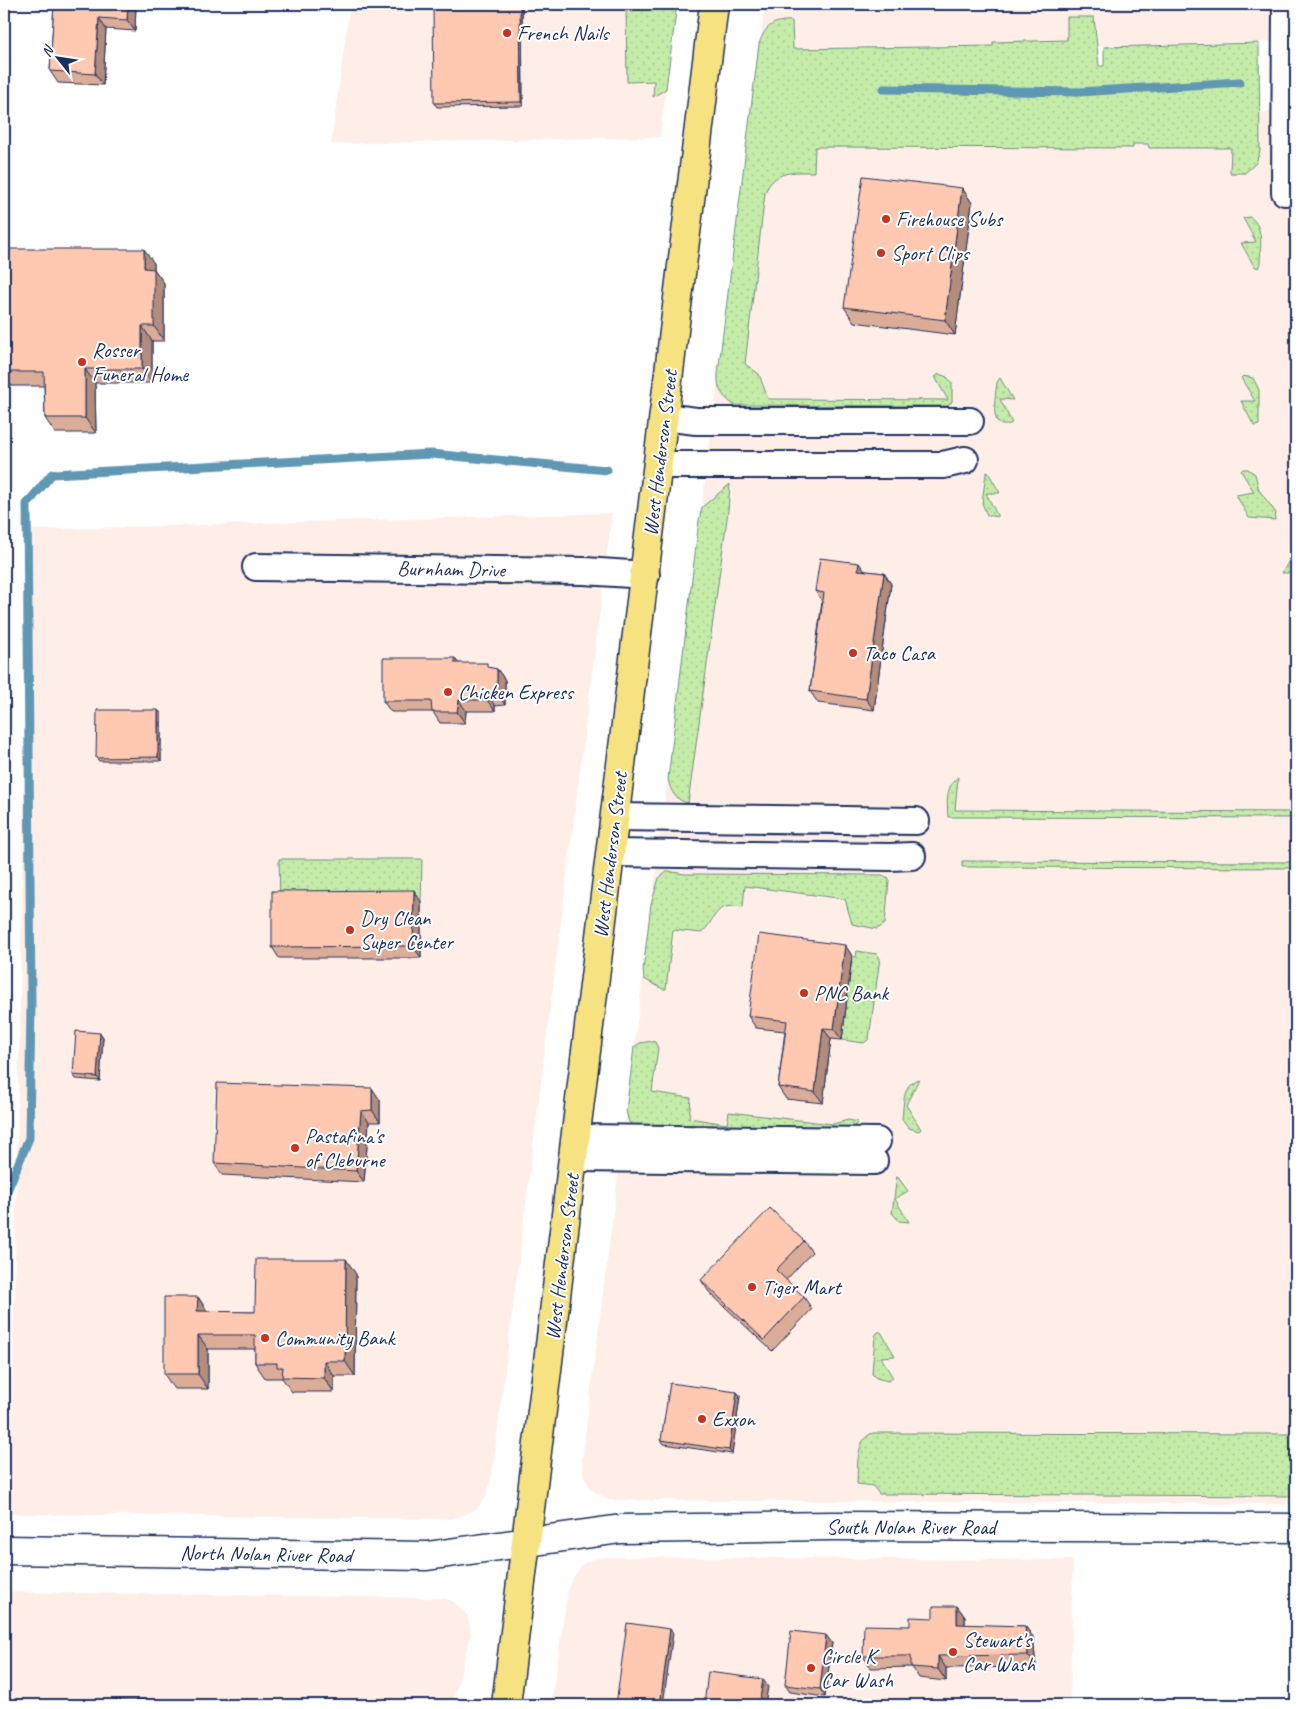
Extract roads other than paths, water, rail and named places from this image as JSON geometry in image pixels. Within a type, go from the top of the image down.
[{"type":"main road","name":"West Henderson Street","points":[[506,1705],[646,575],[714,4]]},
{"type":"main road","name":"South Nolan River Road","points":[[527,1541],[621,1529],[823,1526],[1296,1528]]},
{"type":"main road","name":"North Nolan River Road","points":[[4,1550],[427,1556],[527,1541]]},
{"type":"street","points":[[1285,192],[1286,4]]},
{"type":"street","points":[[664,418],[696,422],[970,421]]},
{"type":"street","points":[[658,465],[943,465],[965,460]]},
{"type":"street","name":"Burnham Drive","points":[[256,567],[584,571],[646,575]]},
{"type":"street","points":[[615,817],[916,821]]},
{"type":"street","points":[[611,853],[912,856]]},
{"type":"street","points":[[575,1148],[876,1151]]},
{"type":"waterway","points":[[884,89],[1079,92],[1240,82]]},
{"type":"waterway","points":[[4,1198],[29,1138],[31,1004],[27,504],[52,474],[431,454],[607,470]]},
{"type":"place","name":"French Nails","points":[[507,33]]},
{"type":"place","name":"Firehouse Subs","points":[[886,219]]},
{"type":"place","name":"Sport Clips","points":[[881,253]]},
{"type":"place","name":"Rosser Funeral Home","points":[[82,362]]},
{"type":"place","name":"Taco Casa","points":[[853,653]]},
{"type":"place","name":"Chicken Express","points":[[448,692]]},
{"type":"place","name":"Dry Clean Super Center","points":[[350,930]]},
{"type":"place","name":"PNC Bank","points":[[804,993]]},
{"type":"place","name":"Pastafina's of Cleburne","points":[[295,1148]]},
{"type":"place","name":"Tiger Mart","points":[[752,1287]]},
{"type":"place","name":"Community Bank","points":[[265,1338]]},
{"type":"place","name":"Exxon","points":[[702,1419]]},
{"type":"place","name":"Stewart's Car Wash","points":[[953,1652]]},
{"type":"place","name":"Circle K Car Wash","points":[[811,1668]]}]
